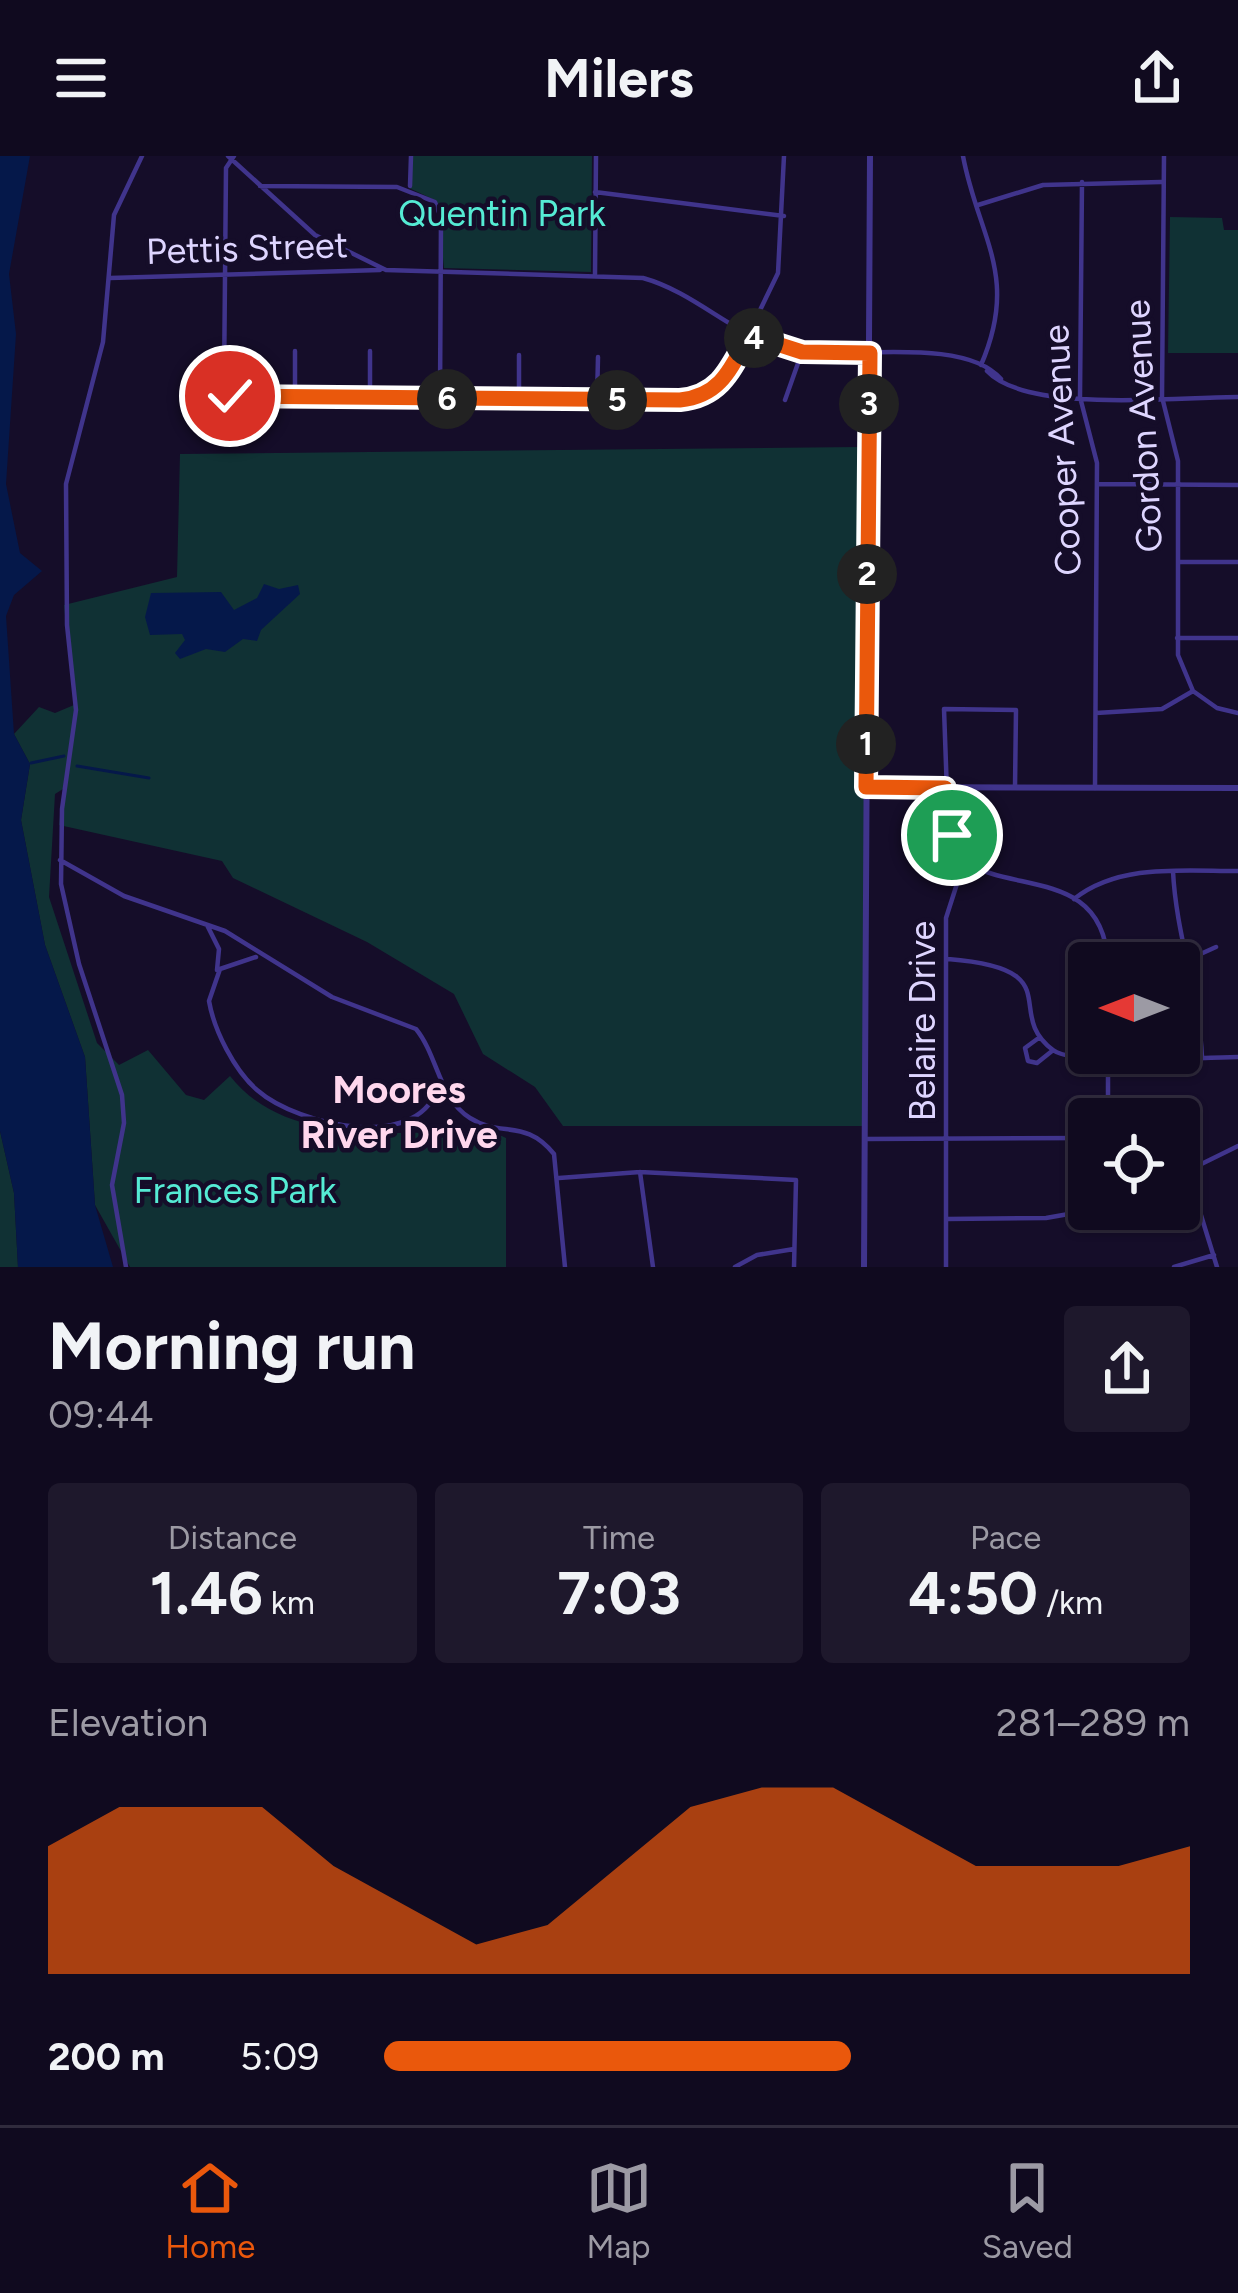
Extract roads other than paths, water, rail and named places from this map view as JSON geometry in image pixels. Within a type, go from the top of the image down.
[{"type":"street","points":[[126,1267],[112,1184],[124,1123],[122,1095],[70,930],[60,860],[76,710],[68,625],[66,484],[103,342],[114,215],[142,156]]},
{"type":"street","points":[[410,189],[411,156]]},
{"type":"street","points":[[595,274],[596,156]]},
{"type":"street","points":[[386,270],[315,235],[231,157],[226,168],[226,393],[236,399],[680,400],[709,393],[729,374],[778,273],[784,156]]},
{"type":"street","points":[[864,1267],[870,156]]},
{"type":"street","points":[[963,156],[994,251],[994,323],[983,369]]},
{"type":"street","name":"Gordon Avenue","points":[[1164,156],[1162,398],[1178,484],[1180,668],[1192,691]]},
{"type":"street","points":[[978,205],[1022,189],[1082,182],[1164,182]]},
{"type":"street","name":"Cooper Avenue","points":[[1082,182],[1080,398],[1094,442],[1097,484],[1095,788]]},
{"type":"street","points":[[260,187],[410,189],[436,202],[441,218],[440,399]]},
{"type":"street","points":[[596,192],[643,194],[728,212],[784,216]]},
{"type":"street","name":"Pettis Street","points":[[110,278],[386,270],[595,274],[662,283],[705,304],[749,335],[802,352],[934,353],[1045,395],[1238,398]]},
{"type":"street","points":[[295,351],[296,399]]},
{"type":"street","points":[[370,351],[370,399]]},
{"type":"street","points":[[785,400],[802,352]]},
{"type":"street","points":[[519,356],[519,399]]},
{"type":"street","points":[[597,400],[598,357]]},
{"type":"street","points":[[1097,484],[1238,485]]},
{"type":"street","points":[[1178,562],[1238,562]]},
{"type":"street","points":[[1178,638],[1238,638]]},
{"type":"street","points":[[1096,713],[1151,712],[1192,691],[1217,708],[1238,713]]},
{"type":"street","points":[[1015,787],[1016,710],[944,709],[948,821],[964,862],[992,876],[1054,885],[1094,922],[1101,942]]},
{"type":"street","points":[[866,787],[1238,788]]},
{"type":"street","points":[[60,860],[124,896],[206,922],[332,997],[408,1024],[424,1039],[440,1076],[470,1118],[523,1129],[554,1154],[565,1267]]},
{"type":"street","name":"Belaire Drive","points":[[946,1267],[949,901],[964,862]]},
{"type":"street","points":[[1173,871],[1182,942]]},
{"type":"street","points":[[1074,899],[1089,886],[1125,875],[1238,871]]},
{"type":"street","points":[[206,922],[219,949],[211,1011],[238,1069],[283,1108],[328,1124],[403,1124],[431,1106],[440,1076]]},
{"type":"street","points":[[1200,954],[1216,947]]},
{"type":"street","points":[[215,976],[234,960],[261,957]]},
{"type":"street","points":[[948,959],[1004,966],[1029,993],[1040,1037],[1053,1050],[1068,1055]]},
{"type":"street","points":[[1200,1034],[1202,1058],[1238,1057]]},
{"type":"street","points":[[1040,1037],[1025,1048],[1028,1061],[1037,1063],[1053,1050]]},
{"type":"street","points":[[865,1138],[1068,1138]]},
{"type":"street","points":[[1200,1165],[1238,1146]]},
{"type":"street","points":[[559,1178],[640,1172],[796,1180],[794,1267]]},
{"type":"street","points":[[640,1172],[653,1267]]},
{"type":"street","points":[[947,1219],[1068,1214]]},
{"type":"street","points":[[1200,1215],[1217,1267]]},
{"type":"street","points":[[735,1267],[757,1255],[794,1249]]},
{"type":"street","points":[[1174,1267],[1214,1255]]},
{"type":"water","points":[[0,156],[30,156],[9,274],[16,334],[6,484],[20,553],[42,571],[14,595],[6,616],[14,734],[30,764],[21,820],[45,945],[85,1057],[95,1205],[113,1267],[18,1267],[14,1193],[0,1131]]},
{"type":"water","points":[[264,584],[279,589],[298,585],[300,594],[261,630],[257,641],[243,639],[225,652],[206,649],[180,659],[175,653],[185,640],[182,634],[150,635],[145,617],[151,593],[221,592],[234,610],[257,598]]},
{"type":"waterway","points":[[31,763],[64,756]]},
{"type":"waterway","points":[[77,766],[149,778]]},
{"type":"district","name":"Moores River Drive","points":[[399,1112]]},
{"type":"park label","name":"Quentin Park","points":[[502,213]]},
{"type":"park label","name":"Frances Park","points":[[235,1190]]}]
